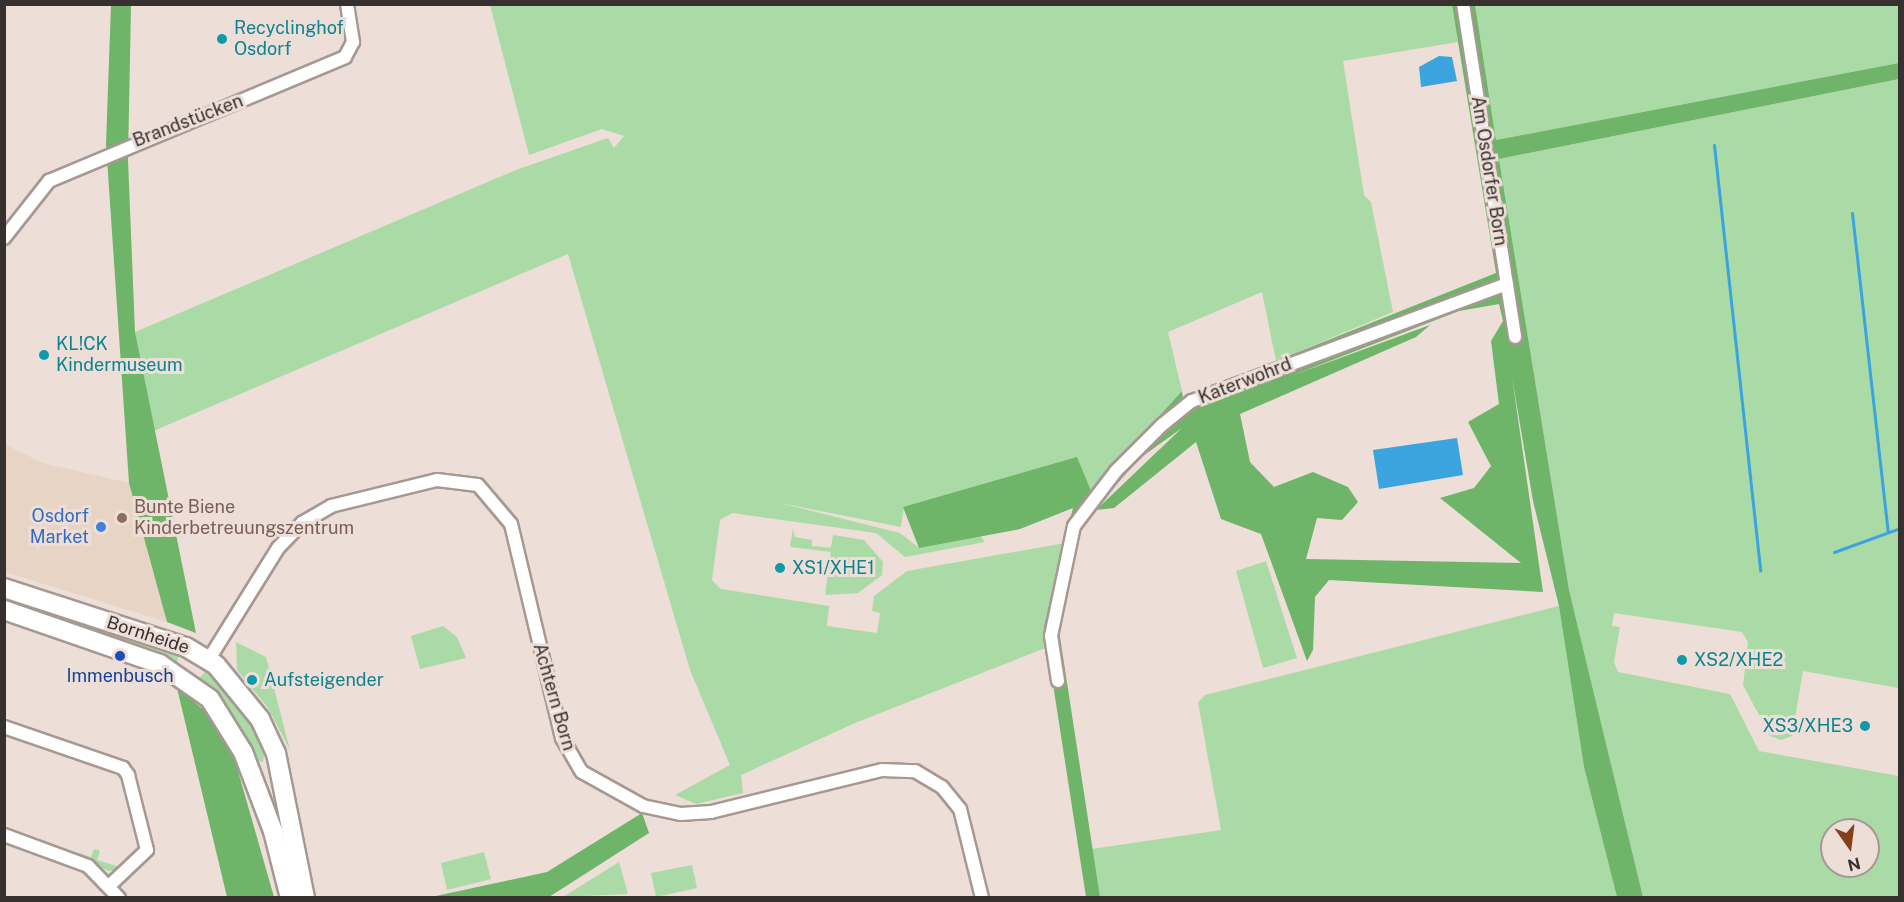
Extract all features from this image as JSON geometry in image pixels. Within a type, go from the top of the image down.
[{"type":"street","name":"Brandstücken","points":[[4,238],[49,181],[345,57],[353,42],[347,4]]},
{"type":"street","name":"Am Osdorfer Born","points":[[1463,4],[1515,337]]},
{"type":"street","name":"Katerwohrd","points":[[1058,681],[1051,636],[1074,526],[1116,471],[1162,425],[1192,401],[1507,284]]},
{"type":"street","name":"Achtern Born","points":[[209,659],[278,548],[302,523],[331,506],[437,480],[478,485],[511,524],[562,738],[582,772],[643,806],[681,814],[711,812],[882,770],[915,771],[942,787],[960,809],[982,897]]},
{"type":"street","name":"Bornheide","points":[[5,590],[209,659],[261,719],[279,761],[305,897]]},
{"type":"street","name":"Bornheide","points":[[4,610],[127,650],[178,673],[224,715],[249,769],[290,897]]},
{"type":"street","points":[[4,727],[123,768],[128,775],[147,850],[110,885]]},
{"type":"street","points":[[249,769],[263,774],[279,761]]},
{"type":"street","points":[[4,835],[88,866],[110,885],[119,897]]},
{"type":"shaded area","points":[[4,444],[43,463],[129,483],[167,622],[5,572]]},
{"type":"green space","points":[[111,5],[131,5],[128,160],[135,332],[196,633],[167,622],[129,483],[106,144]]},
{"type":"green space","points":[[490,5],[1452,5],[1458,42],[1343,61],[1364,195],[1371,202],[1393,312],[1276,361],[1262,292],[1168,332],[1182,391],[1091,491],[1086,486],[904,507],[901,527],[780,503],[900,533],[919,548],[980,535],[985,542],[905,557],[876,533],[732,513],[720,520],[712,580],[721,589],[829,606],[827,626],[877,633],[880,613],[872,611],[874,596],[907,571],[1065,543],[1044,626],[1048,647],[855,723],[741,775],[743,793],[696,804],[675,795],[730,765],[690,670],[568,254],[151,432],[135,332],[516,170],[608,138],[614,148],[624,136],[602,129],[529,155]]},
{"type":"green space","points":[[1452,5],[1475,5],[1496,140],[1899,63],[1899,79],[1499,159],[1569,590],[1643,897],[1617,897],[1584,767],[1559,606],[1533,501],[1512,377],[1543,592],[1329,580],[1315,597],[1313,650],[1307,661],[1261,534],[1221,519],[1196,442],[1114,508],[1096,510],[1182,428],[1140,458],[1080,525],[1058,624],[1100,897],[1086,897],[1044,626],[1073,508],[1020,529],[919,548],[903,507],[1077,457],[1091,491],[1182,391],[1183,398],[1496,273]],"holes":[[[1499,304],[1503,321],[1491,341],[1499,404],[1468,422],[1491,466],[1474,488],[1440,498],[1521,563],[1306,559],[1317,518],[1342,520],[1358,502],[1348,487],[1313,472],[1274,487],[1250,462],[1240,414],[1416,337],[1430,325],[1291,376],[1459,311]]]},
{"type":"green space","points":[[1475,5],[1899,5],[1899,63],[1496,140]]},
{"type":"green space","points":[[1899,79],[1899,688],[1803,671],[1792,736],[1781,740],[1770,736],[1743,685],[1748,642],[1742,632],[1614,613],[1612,626],[1620,627],[1614,662],[1618,672],[1730,694],[1759,751],[1899,776],[1899,897],[1643,897],[1569,590],[1499,159]]},
{"type":"green space","points":[[793,529],[795,537],[812,540],[812,546],[831,548],[833,535],[864,540],[883,562],[882,575],[858,593],[825,595],[831,552],[790,547]]},
{"type":"green space","points":[[1266,561],[1297,658],[1263,668],[1236,571]]},
{"type":"green space","points":[[1559,606],[1584,767],[1617,897],[1100,897],[1092,849],[1221,830],[1198,702],[1205,695]]},
{"type":"green space","points":[[32,609],[180,650],[176,667],[31,613]]},
{"type":"green space","points":[[443,626],[457,637],[466,658],[420,669],[411,636]]},
{"type":"green space","points":[[236,642],[266,657],[290,750],[268,708],[237,670]]},
{"type":"green space","points":[[211,666],[244,704],[265,747],[263,762],[255,760],[233,715],[196,681]]},
{"type":"green space","points":[[177,688],[211,716],[232,750],[274,897],[227,897]]},
{"type":"green space","points":[[642,813],[649,833],[549,897],[431,897],[547,872]]},
{"type":"green space","points":[[5,828],[91,857],[94,849],[100,851],[97,860],[123,868],[126,860],[133,862],[124,870],[109,871]]},
{"type":"green space","points":[[484,852],[491,879],[447,890],[441,863]]},
{"type":"green space","points":[[619,862],[628,894],[563,897]]},
{"type":"green space","points":[[692,865],[697,888],[656,897],[651,873]]},
{"type":"water","points":[[1439,56],[1452,57],[1457,81],[1421,87],[1419,67]]},
{"type":"water","points":[[1457,438],[1463,475],[1379,489],[1373,450]]},
{"type":"waterway","points":[[1714,145],[1760,571]]},
{"type":"waterway","points":[[1852,213],[1888,532]]},
{"type":"waterway","points":[[1834,552],[1900,528]]},
{"type":"place","name":"Recyclinghof Osdorf","points":[[222,39]]},
{"type":"place","name":"KL!CK Kindermuseum","points":[[44,355]]},
{"type":"place","name":"Bunte Biene Kinderbetreuungszentrum","points":[[122,518]]},
{"type":"place","name":"Osdorf Market","points":[[101,527]]},
{"type":"place","name":"XS1/XHE1","points":[[780,568]]},
{"type":"place","name":"Immenbusch","points":[[120,656]]},
{"type":"place","name":"XS2/XHE2","points":[[1682,660]]},
{"type":"place","name":"Aufsteigender","points":[[252,680]]},
{"type":"place","name":"XS3/XHE3","points":[[1865,726]]}]
